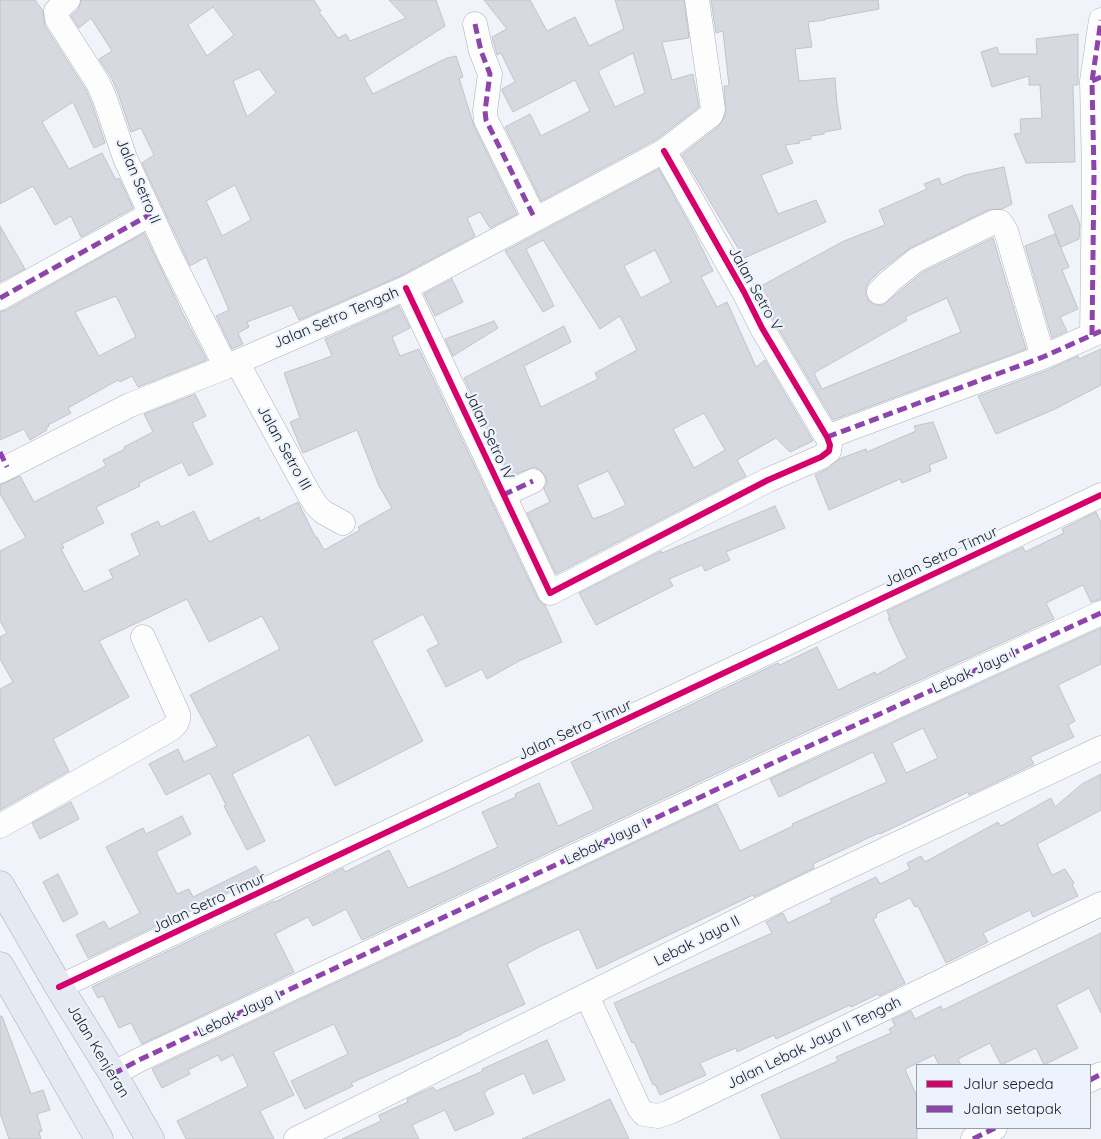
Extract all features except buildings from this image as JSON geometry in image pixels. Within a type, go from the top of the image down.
[{"type":"main road","name":"Jalan Kenjeran","points":[[0,885],[150,1139]]},
{"type":"main road","points":[[0,966],[99,1139]]},
{"type":"street","name":"Jalan Setro II","points":[[68,0],[56,11],[57,19],[98,83],[125,158],[151,214],[232,364]]},
{"type":"street","points":[[664,151],[711,115],[713,109],[697,0]]},
{"type":"street","points":[[827,437],[1043,357],[1096,333],[1098,172],[1096,79],[1101,20]]},
{"type":"street","points":[[475,24],[490,74],[485,111],[486,120],[535,219]]},
{"type":"street","name":"Jalan Setro Tengah","points":[[2,463],[130,405],[232,364],[406,288],[664,151]]},
{"type":"street","name":"Jalan Setro V","points":[[664,151],[744,292],[762,328],[827,437]]},
{"type":"street","points":[[0,298],[151,214]]},
{"type":"street","points":[[879,292],[916,260],[994,222],[1000,222],[1006,231],[1043,357]]},
{"type":"street","name":"Jalan Setro IV","points":[[406,288],[549,592],[552,593],[768,480],[825,454],[829,451],[830,445],[827,437]]},
{"type":"street","name":"Jalan Setro III","points":[[232,364],[316,505],[323,512],[343,523]]},
{"type":"street","points":[[503,495],[534,481]]},
{"type":"street","name":"Jalan Setro Timur","points":[[59,987],[1101,495]]},
{"type":"street","name":"Lebak Jaya I","points":[[113,1074],[139,1060],[805,748],[1101,613]]},
{"type":"street","points":[[0,826],[171,729],[176,724],[178,714],[143,637]]},
{"type":"street","name":"Lebak Jaya II","points":[[296,1139],[797,891],[1101,748]]},
{"type":"street","name":"Jalan Lebak Jaya II Tengah","points":[[587,996],[639,1108],[644,1114],[658,1116],[670,1112],[1101,904]]},
{"type":"street","points":[[973,1139],[993,1129]]},
{"type":"marked path","points":[[1092,335],[1094,173],[1092,81],[1101,20]]},
{"type":"marked path","points":[[475,24],[481,51],[490,74],[485,111],[486,120],[535,219]]},
{"type":"marked path","points":[[1092,81],[1101,77]]},
{"type":"marked path","points":[[0,298],[151,214]]},
{"type":"marked path","points":[[827,437],[1043,357],[1101,331]]},
{"type":"marked path","points":[[0,452],[7,467]]},
{"type":"marked path","points":[[503,495],[533,481]]},
{"type":"marked path","points":[[113,1074],[139,1060],[805,748],[1101,613]]},
{"type":"marked path","points":[[1091,1079],[1101,1074]]},
{"type":"marked path","points":[[973,1139],[993,1129]]},
{"type":"cycle path","points":[[406,288],[550,593],[768,480],[821,457],[829,451],[830,445],[827,437],[762,328],[744,292],[664,151]]},
{"type":"cycle path","points":[[59,987],[1101,495]]}]
